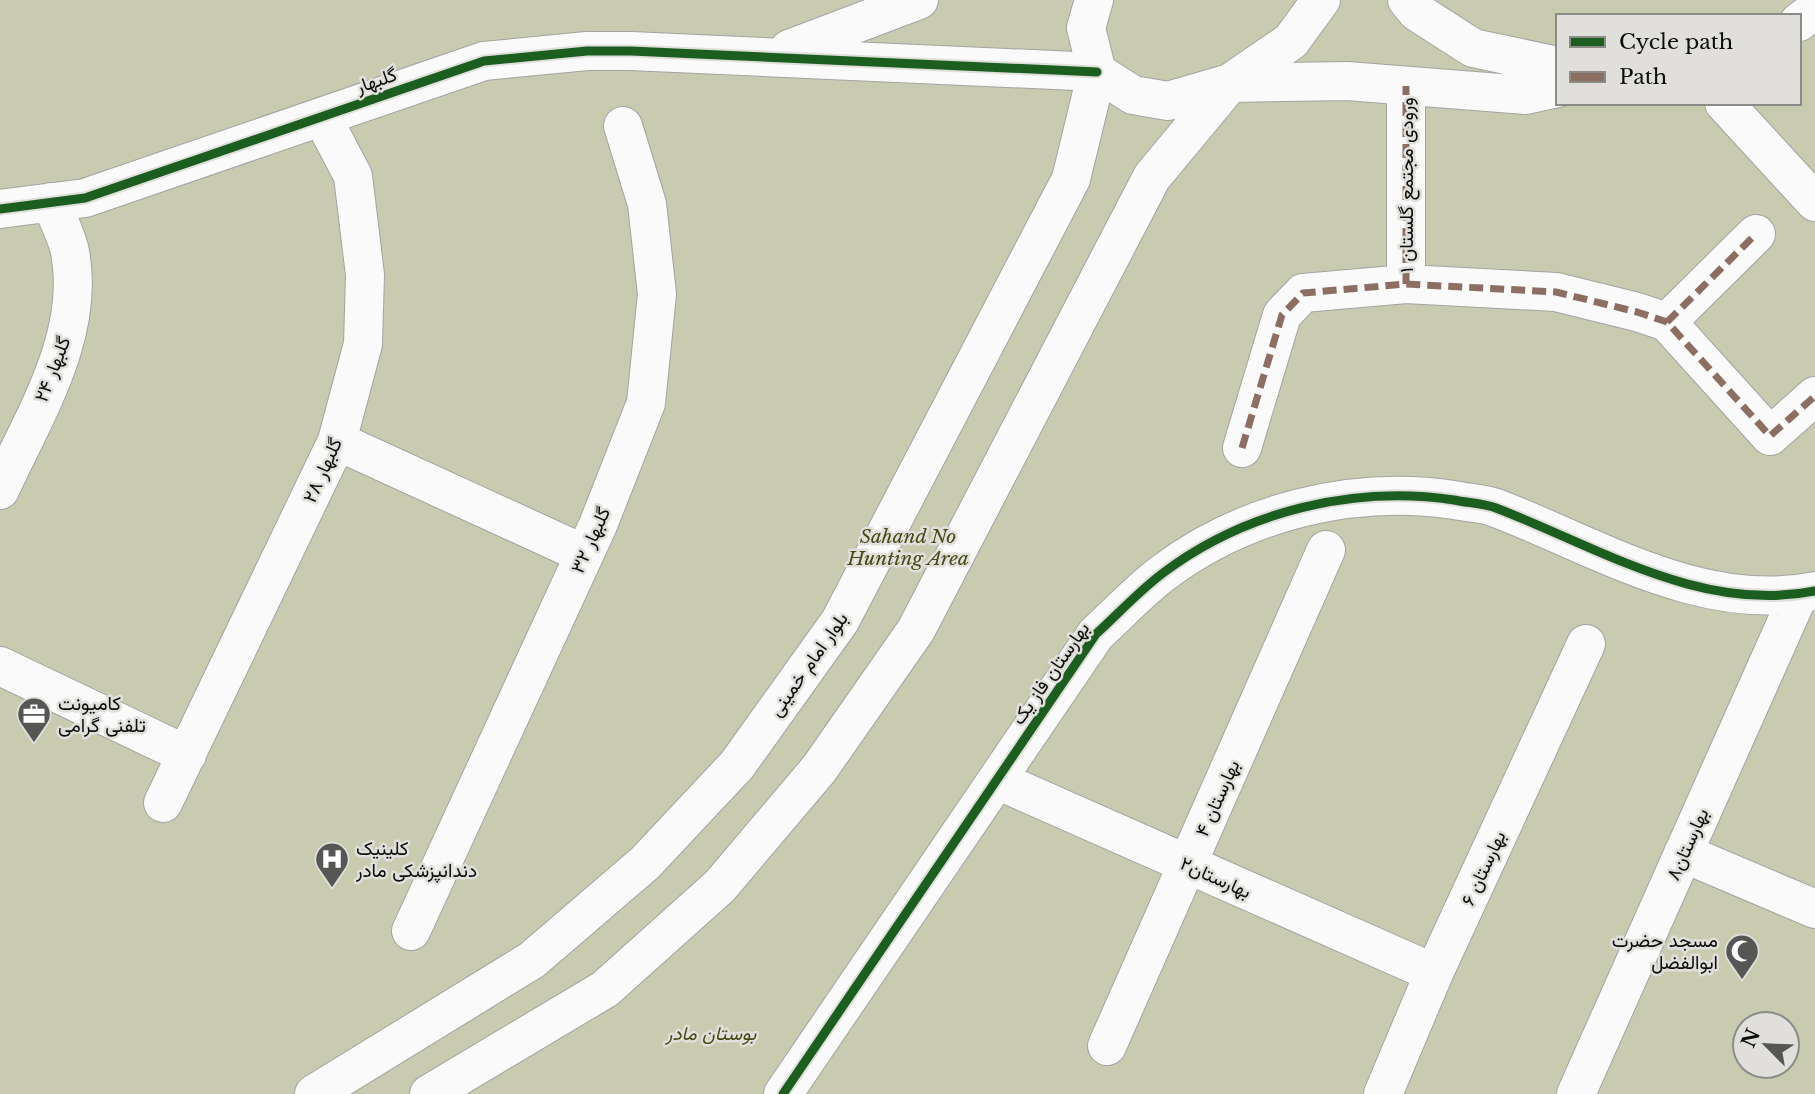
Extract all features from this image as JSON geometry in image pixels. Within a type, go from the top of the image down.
[{"type":"street","points":[[774,55],[919,0]]},
{"type":"street","points":[[1094,0],[1086,28],[1097,72],[1133,95],[1168,101],[1230,83],[1348,81],[1525,95],[1556,88]]},
{"type":"street","points":[[429,1094],[605,989],[720,886],[819,769],[916,630],[1152,177],[1230,83],[1291,41],[1321,0]]},
{"type":"street","points":[[1407,0],[1417,12],[1473,48],[1556,65]]},
{"type":"street","name":"گلبهار","points":[[0,209],[85,198],[484,61],[587,51],[774,55],[1097,72]]},
{"type":"street","name":"بلوار امام خمینی","points":[[314,1094],[532,960],[645,863],[737,765],[840,621],[1065,191],[1071,179],[1097,72]]},
{"type":"street","name":"ورودی مجتمع گلستان ۱","points":[[1406,86],[1406,284]]},
{"type":"street","points":[[1726,105],[1815,202]]},
{"type":"street","name":"گلبهار ۲۸","points":[[163,803],[337,440],[363,344],[365,275],[353,176],[321,117]]},
{"type":"street","name":"گلبهار ۳۲","points":[[411,931],[584,554],[646,403],[657,293],[646,204],[623,126]]},
{"type":"street","name":"گلبهار ۲۴","points":[[0,490],[59,360],[69,320],[70,251],[51,202]]},
{"type":"street","points":[[1667,322],[1756,234]]},
{"type":"street","points":[[1242,448],[1282,315],[1303,293],[1406,284],[1556,292],[1667,322],[1770,436],[1815,396]]},
{"type":"street","points":[[337,440],[584,554]]},
{"type":"street","name":"بهارستان فاز یک","points":[[783,1094],[1096,634],[1164,573],[1237,530],[1320,502],[1409,494],[1493,506],[1641,571],[1731,592],[1807,592]]},
{"type":"street","name":"بهارستان ۴","points":[[1107,1046],[1326,550]]},
{"type":"street","name":"بهارستان۸","points":[[1576,1094],[1683,853],[1807,592]]},
{"type":"street","name":"بهارستان ۶","points":[[1383,1094],[1434,973],[1586,644]]},
{"type":"street","points":[[0,666],[187,755]]},
{"type":"street","name":"بهارستان۲","points":[[997,780],[1434,973]]},
{"type":"street","points":[[1683,853],[1815,908]]},
{"type":"green space","name":"Sahand No Hunting Area","points":[[0,0],[1815,0],[1815,1094],[0,1094]]},
{"type":"marked path","points":[[1406,86],[1406,284]]},
{"type":"marked path","points":[[1667,322],[1756,234]]},
{"type":"marked path","points":[[1242,448],[1282,315],[1303,293],[1406,284],[1556,292],[1667,322],[1770,436],[1815,396]]},
{"type":"cycle path","points":[[0,209],[85,198],[484,61],[587,51],[631,51],[1097,72]]},
{"type":"cycle path","points":[[783,1094],[1096,634],[1163,573],[1195,551],[1229,533],[1265,519],[1340,500],[1416,496],[1496,508],[1611,557],[1691,585],[1732,593],[1773,596],[1815,591]]},
{"type":"place","name":"کامیونت تلفنی گرامی","points":[[34,744]]},
{"type":"place","name":"کلینیک دندانپزشکی مادر","points":[[332,889]]},
{"type":"place","name":"مسجد حضرت ابوالفضل","points":[[1742,981]]},
{"type":"park label","name":"بوستان مادر","points":[[711,1033]]}]
